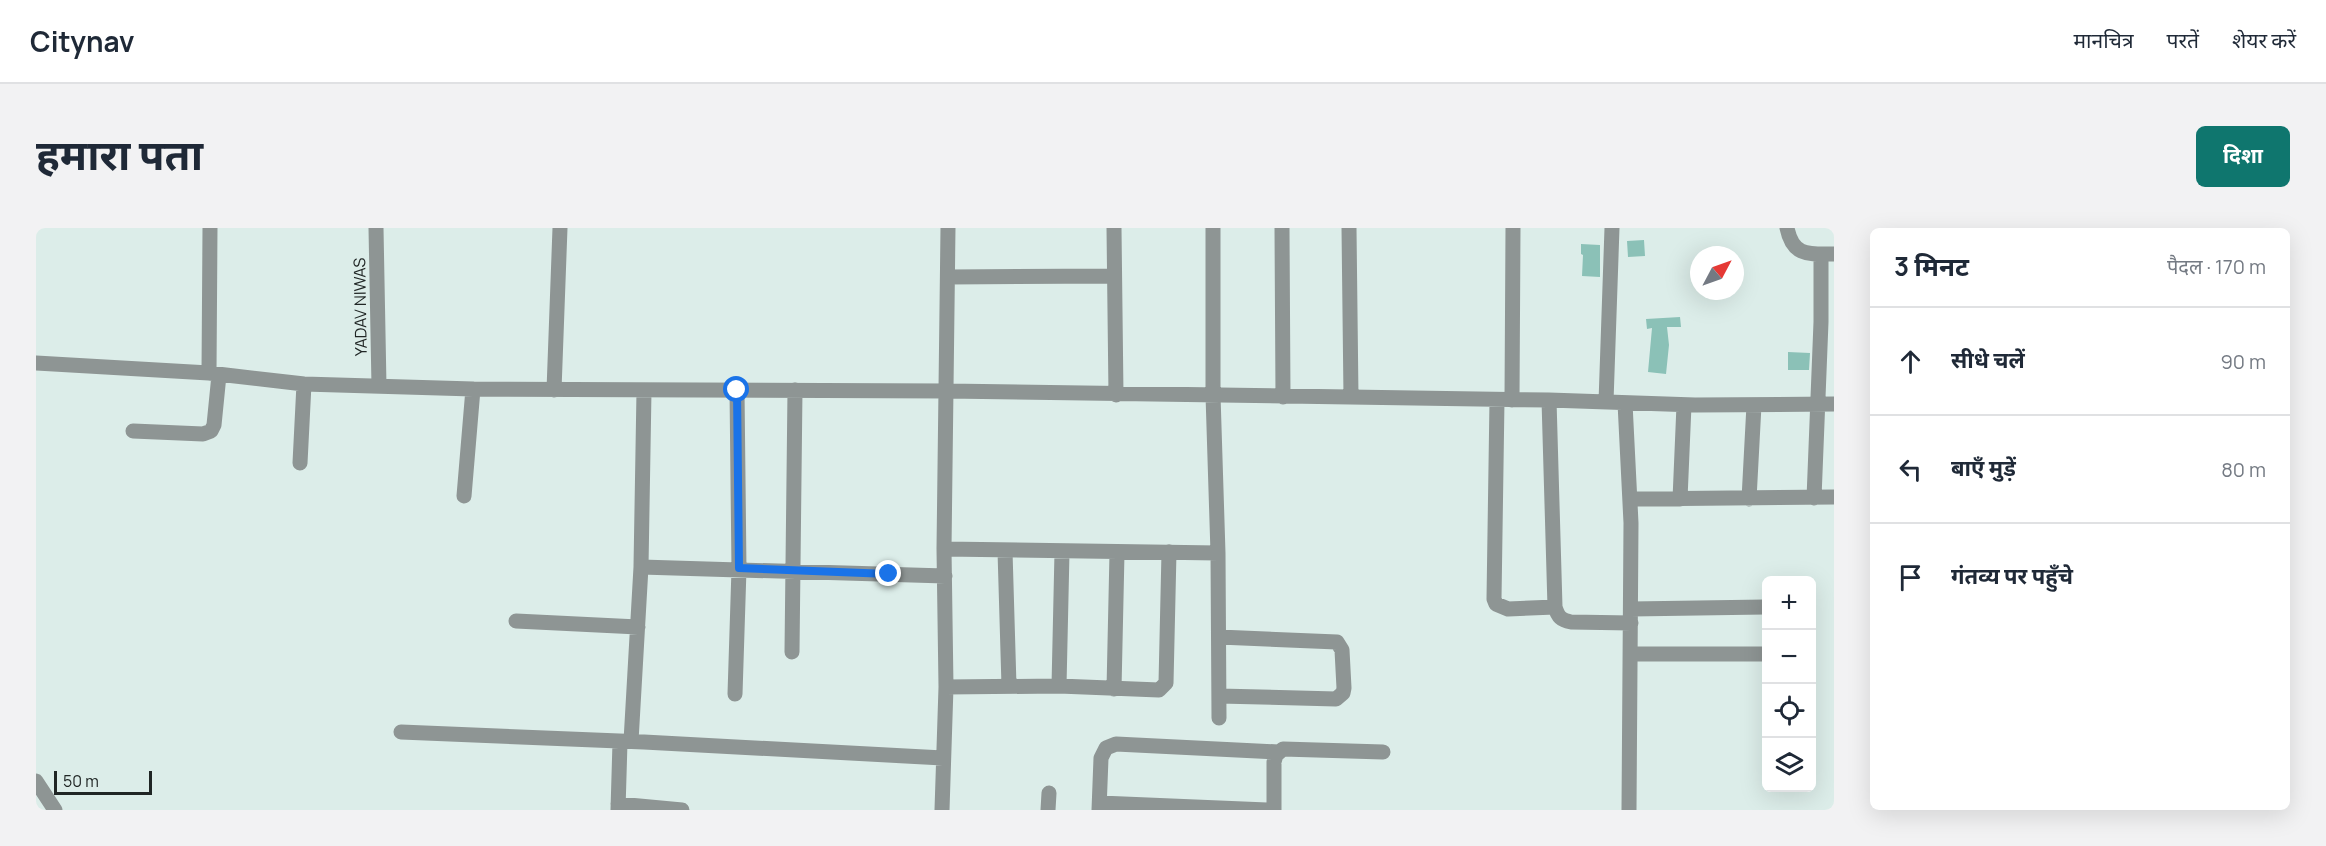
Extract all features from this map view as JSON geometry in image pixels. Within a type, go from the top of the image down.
[{"type":"street","points":[[133,430],[203,434],[211,431],[214,425],[210,228]]},
{"type":"street","name":"YADAV NIWAS","points":[[376,228],[379,386]]},
{"type":"street","points":[[554,390],[560,228]]},
{"type":"street","points":[[942,810],[946,687],[944,549],[948,228]]},
{"type":"street","points":[[1114,228],[1116,395]]},
{"type":"street","points":[[1213,228],[1213,395],[1218,553],[1219,718]]},
{"type":"street","points":[[1282,228],[1283,397]]},
{"type":"street","points":[[1349,228],[1351,397]]},
{"type":"street","points":[[1513,228],[1494,599],[1496,604],[1508,609],[1555,607]]},
{"type":"street","points":[[1606,402],[1612,228]]},
{"type":"street","points":[[1787,228],[1795,249],[1802,252],[1827,254],[1828,321],[1818,404],[1814,498]]},
{"type":"street","points":[[949,277],[1113,276]]},
{"type":"street","points":[[36,363],[214,374],[304,384],[473,389],[947,391],[1549,400],[1684,405],[1834,404]]},
{"type":"street","points":[[300,463],[304,384]]},
{"type":"street","points":[[464,496],[473,389]]},
{"type":"street","points":[[735,694],[739,568],[737,390]]},
{"type":"street","points":[[792,652],[795,390]]},
{"type":"street","points":[[644,391],[638,627],[618,807],[682,810]]},
{"type":"street","points":[[1549,400],[1555,607],[1560,618],[1564,621],[1762,607]]},
{"type":"street","points":[[1625,403],[1631,499],[1629,810]]},
{"type":"street","points":[[1680,499],[1684,405]]},
{"type":"street","points":[[1749,499],[1754,405]]},
{"type":"street","points":[[1631,499],[1834,497]]},
{"type":"street","points":[[944,549],[1218,553]]},
{"type":"street","points":[[1005,551],[1009,686]]},
{"type":"street","points":[[1059,686],[1062,552]]},
{"type":"street","points":[[946,687],[1059,686],[1155,691],[1164,687],[1166,683],[1169,552]]},
{"type":"street","points":[[1114,689],[1117,553]]},
{"type":"street","points":[[641,567],[739,568],[794,572],[945,576]]},
{"type":"street","points":[[516,621],[638,627]]},
{"type":"street","points":[[1219,638],[1337,642],[1342,650],[1344,688],[1343,693],[1336,699],[1219,696]]},
{"type":"street","points":[[1631,654],[1762,654]]},
{"type":"street","points":[[401,732],[944,758]]},
{"type":"street","points":[[1267,810],[1100,806],[1101,758],[1106,748],[1116,744],[1279,752],[1288,748],[1383,752]]},
{"type":"street","points":[[1274,810],[1274,762],[1279,752]]},
{"type":"street","points":[[36,781],[55,810]]},
{"type":"street","points":[[1048,810],[1049,793]]},
{"type":"building","points":[[1644,240],[1645,256],[1628,257],[1627,241]]},
{"type":"building","points":[[1581,244],[1600,245],[1600,277],[1582,276]]},
{"type":"building","points":[[1680,317],[1681,327],[1667,327],[1669,345],[1666,374],[1648,372],[1652,328],[1647,329],[1646,319]]},
{"type":"building","points":[[1788,352],[1810,353],[1809,370],[1788,370]]},
{"type":"route","points":[[737,390],[739,568],[889,574]]}]
